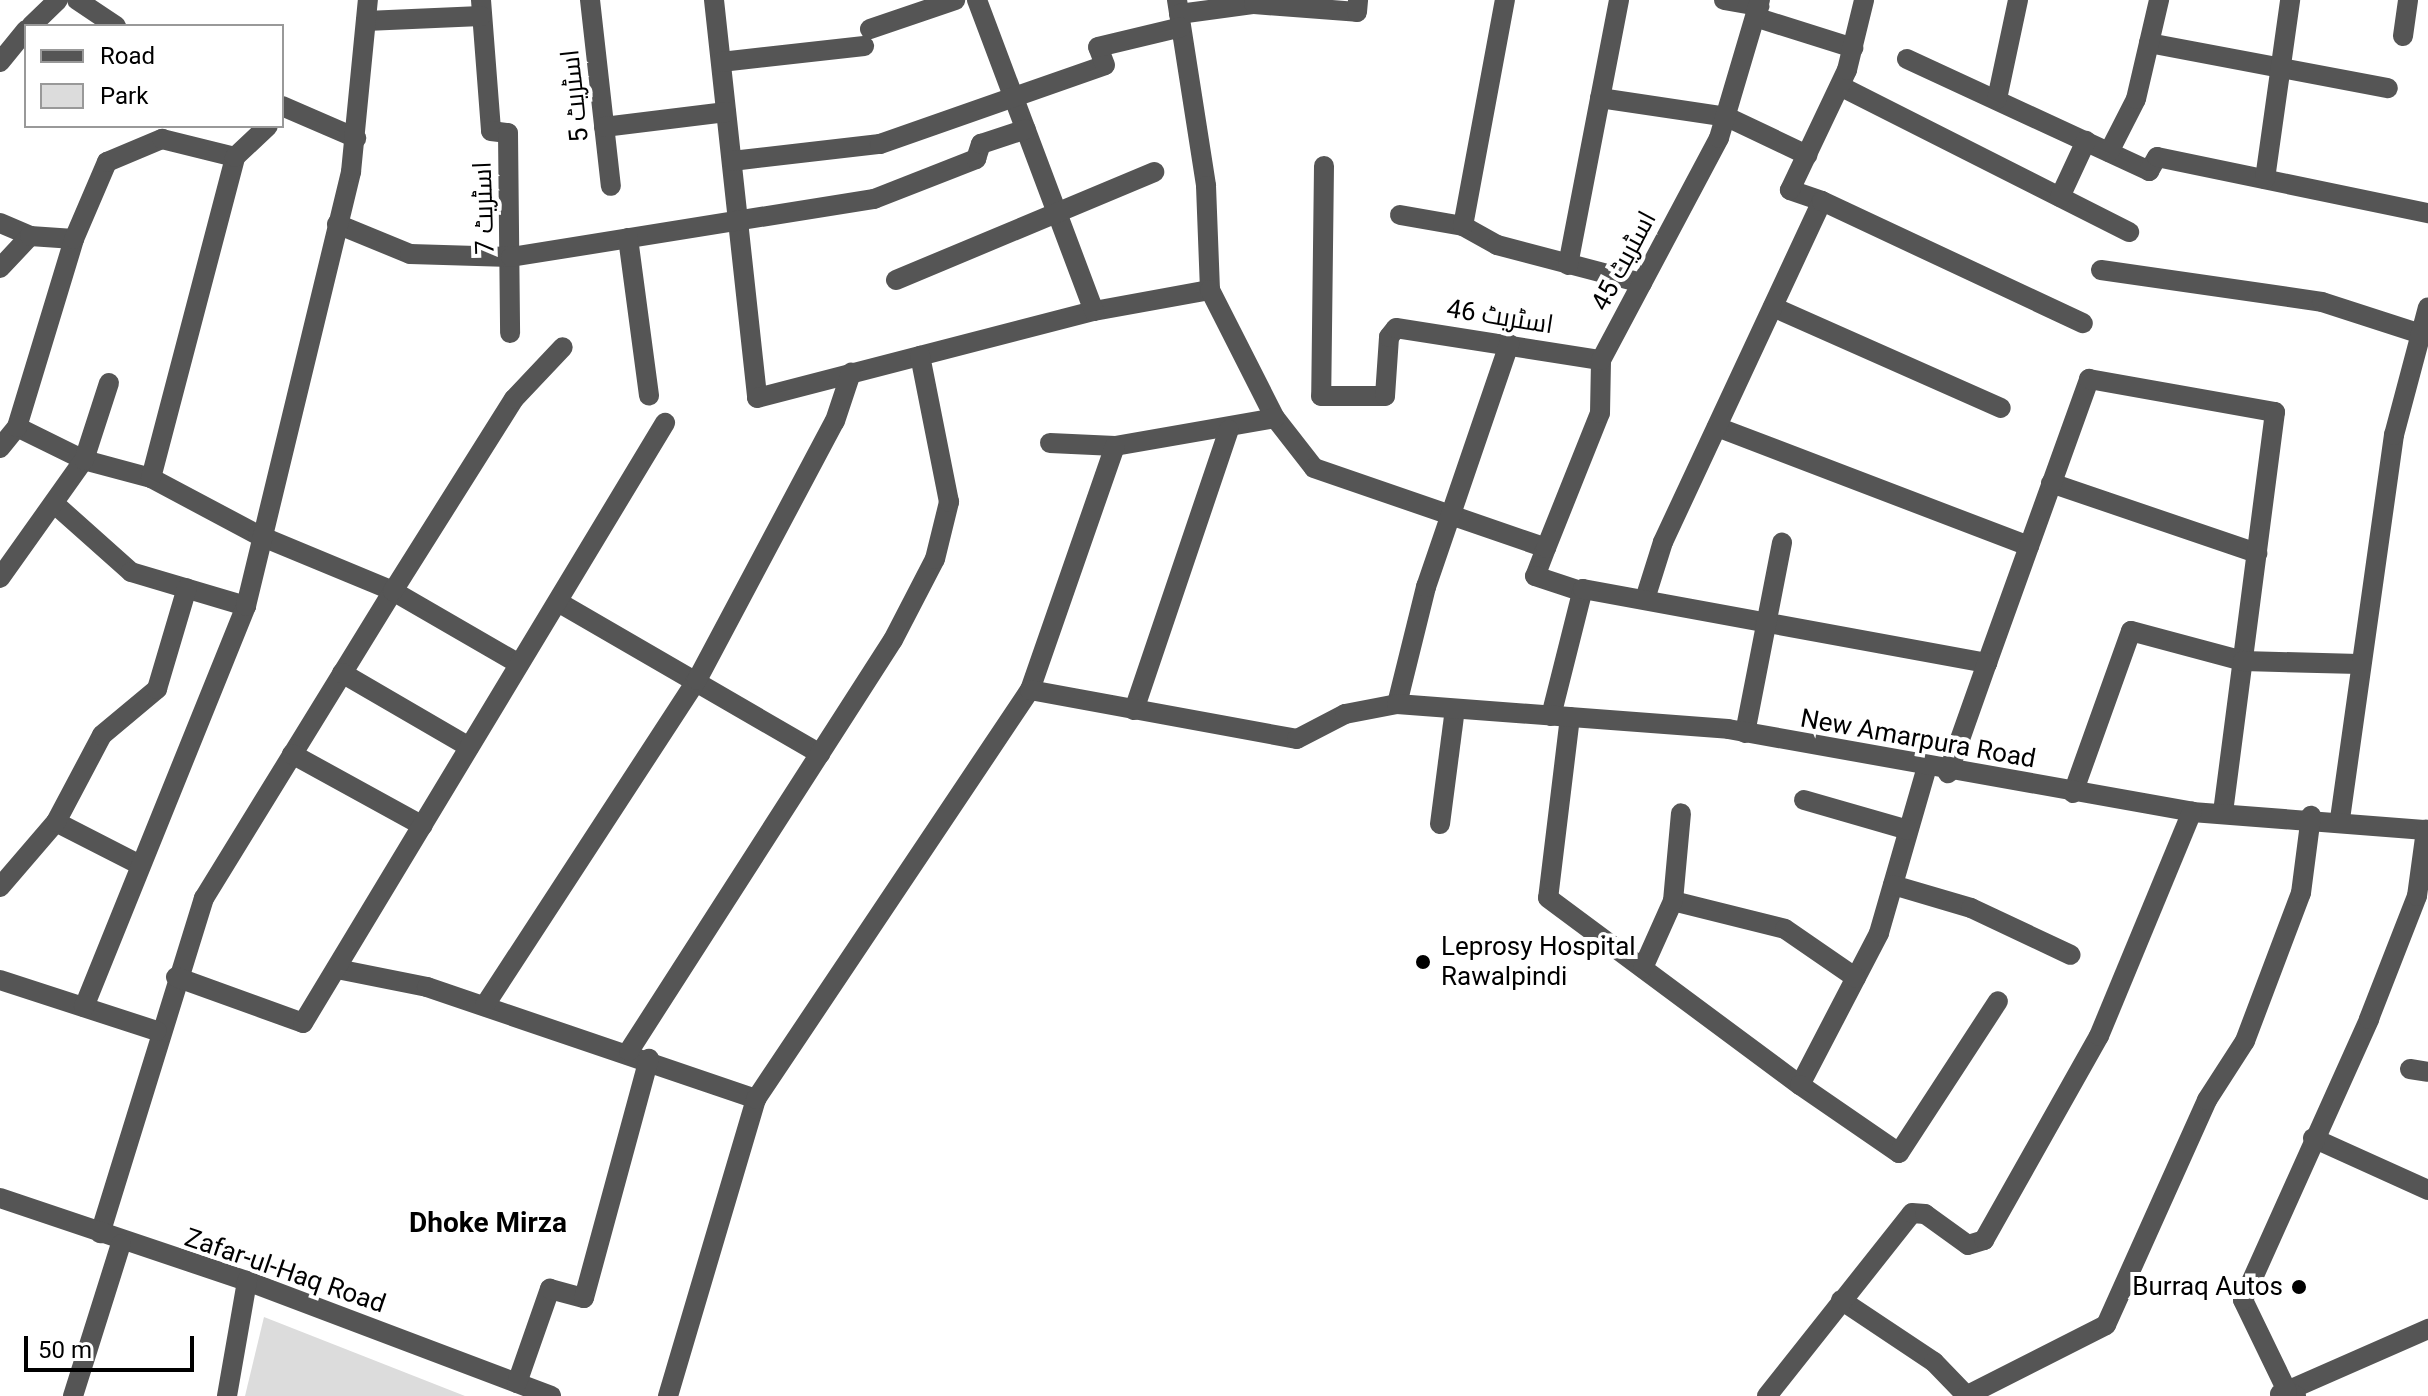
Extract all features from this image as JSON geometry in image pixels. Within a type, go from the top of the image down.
[{"type":"street","points":[[33,24],[58,0]]},
{"type":"street","points":[[77,0],[113,24]]},
{"type":"street","points":[[84,1007],[138,864],[246,606],[258,535],[356,138],[368,0]]},
{"type":"street","name":"اسٹریٹ 5","points":[[590,0],[611,186]]},
{"type":"street","points":[[714,0],[757,398],[1094,311],[1210,290]]},
{"type":"street","points":[[721,62],[867,38],[955,0]]},
{"type":"street","points":[[977,0],[1094,311]]},
{"type":"street","points":[[732,161],[880,144],[1105,65],[1098,47],[1179,14],[1254,4],[1357,12],[1358,0]]},
{"type":"street","points":[[1463,226],[1505,0]]},
{"type":"street","points":[[1568,265],[1619,0]]},
{"type":"street","points":[[1724,0],[1759,8],[1853,48]]},
{"type":"street","points":[[1864,0],[1840,86],[1790,190],[1822,201],[2083,323]]},
{"type":"street","points":[[1997,99],[2018,0]]},
{"type":"street","points":[[2109,152],[2136,99],[2159,0]]},
{"type":"street","points":[[2265,179],[2290,0]]},
{"type":"street","points":[[2403,36],[2408,0]]},
{"type":"street","points":[[366,21],[481,8]]},
{"type":"street","name":"اسٹریٹ 7","points":[[481,8],[491,131],[508,133],[510,333]]},
{"type":"street","name":"اسٹریٹ 45","points":[[1583,592],[1535,576],[1600,413],[1601,360],[1727,117],[1759,8]]},
{"type":"street","points":[[1179,14],[1206,186],[1210,290],[1275,418],[1314,468],[1449,518],[1546,548]]},
{"type":"street","points":[[0,62],[24,32]]},
{"type":"street","points":[[2149,43],[2280,65],[2388,88]]},
{"type":"street","points":[[1907,59],[2149,171],[2157,157],[2428,213]]},
{"type":"street","points":[[1840,86],[2129,232]]},
{"type":"street","points":[[1600,98],[1727,117],[1807,155]]},
{"type":"street","points":[[284,107],[356,138]]},
{"type":"street","points":[[604,127],[726,112]]},
{"type":"street","points":[[151,478],[235,157],[266,128]]},
{"type":"street","points":[[337,224],[410,254],[511,257],[738,217],[874,199],[976,159],[981,144],[1026,129]]},
{"type":"street","points":[[0,448],[17,427],[74,239],[107,162],[162,139],[235,157]]},
{"type":"street","points":[[2060,197],[2086,141]]},
{"type":"street","name":"اسٹریٹ 46","points":[[1324,166],[1321,396],[1385,396],[1391,330],[1509,344],[1601,360]]},
{"type":"street","points":[[896,280],[1154,172]]},
{"type":"street","points":[[1645,599],[1717,427],[1822,201]]},
{"type":"street","points":[[1400,215],[1463,226],[1497,245],[1642,283]]},
{"type":"street","points":[[0,223],[30,236],[74,239]]},
{"type":"street","points":[[0,268],[30,236]]},
{"type":"street","points":[[628,238],[649,396]]},
{"type":"street","points":[[2101,270],[2322,302],[2421,334]]},
{"type":"street","points":[[1773,307],[2001,408]]},
{"type":"street","points":[[2340,819],[2359,664],[2394,435],[2428,307]]},
{"type":"street","points":[[1397,704],[1449,518],[1509,344]]},
{"type":"street","points":[[100,1233],[157,1031],[204,898],[514,399],[563,347]]},
{"type":"street","points":[[629,1051],[820,754],[935,559],[949,502],[920,356]]},
{"type":"street","points":[[485,1005],[697,680],[835,421],[851,373]]},
{"type":"street","points":[[1948,773],[2089,379],[2275,412],[2223,813]]},
{"type":"street","points":[[0,578],[57,506],[84,460],[109,383]]},
{"type":"street","points":[[1050,443],[1115,446],[1229,430],[1275,418]]},
{"type":"street","points":[[176,977],[300,1024],[337,969],[665,423]]},
{"type":"street","points":[[17,427],[84,460],[151,478],[258,535],[393,591],[519,664]]},
{"type":"street","points":[[1717,427],[2029,546]]},
{"type":"street","points":[[1134,710],[1229,430]]},
{"type":"street","points":[[668,1396],[756,1099],[1030,690],[1115,446]]},
{"type":"street","points":[[2051,483],[2257,553]]},
{"type":"street","points":[[57,506],[131,572],[246,606]]},
{"type":"street","points":[[1745,733],[1782,543]]},
{"type":"street","points":[[0,887],[56,822],[102,735],[157,689],[187,588]]},
{"type":"street","points":[[1987,663],[1767,620],[1645,599],[1583,592],[1561,717],[1548,898],[1800,1085],[1899,1153],[1998,1001]]},
{"type":"street","points":[[558,602],[820,754]]},
{"type":"street","points":[[2073,793],[2131,631],[2243,661],[2359,664]]},
{"type":"street","points":[[342,673],[469,747]]},
{"type":"street","name":"New Amarpura Road","points":[[1030,690],[1297,739],[1345,714],[1397,704],[1745,733],[1926,770],[2192,812],[2311,816],[2427,830]]},
{"type":"street","points":[[1440,824],[1455,709]]},
{"type":"street","points":[[292,754],[423,826]]},
{"type":"street","points":[[1800,1085],[1856,978],[1893,885],[1926,770]]},
{"type":"street","points":[[1804,800],[1908,830]]},
{"type":"street","points":[[1769,1395],[1912,1213],[1925,1214],[1968,1245],[1984,1240],[2099,1036],[2143,945],[2192,812]]},
{"type":"street","points":[[1643,968],[1673,901],[1681,813]]},
{"type":"street","points":[[1841,1300],[1934,1362],[1964,1394],[2106,1325],[2207,1100],[2245,1041],[2301,893],[2311,816]]},
{"type":"street","points":[[56,822],[138,864]]},
{"type":"street","points":[[2427,830],[2417,896],[2243,1300],[2286,1394],[2428,1329]]},
{"type":"street","points":[[1893,885],[1971,908],[2071,955]]},
{"type":"street","points":[[1673,901],[1785,929],[1856,978]]},
{"type":"street","points":[[337,969],[485,1005],[629,1051],[756,1099]]},
{"type":"street","points":[[0,980],[157,1031]]},
{"type":"street","points":[[517,1383],[550,1289],[584,1298],[649,1059]]},
{"type":"street","points":[[2313,1138],[2428,1190]]},
{"type":"street","name":"Zafar-ul-Haq Road","points":[[0,1198],[100,1233],[121,1244],[247,1281],[551,1396]]},
{"type":"street","points":[[73,1396],[121,1244]]},
{"type":"street","points":[[227,1396],[247,1281]]},
{"type":"green space","points":[[264,1317],[465,1396],[245,1396]]},
{"type":"place","name":"Leprosy Hospital Rawalpindi","points":[[1423,962]]},
{"type":"place","name":"Burraq Autos","points":[[2299,1287]]},
{"type":"district","name":"Dhoke Mirza","points":[[488,1223]]}]
